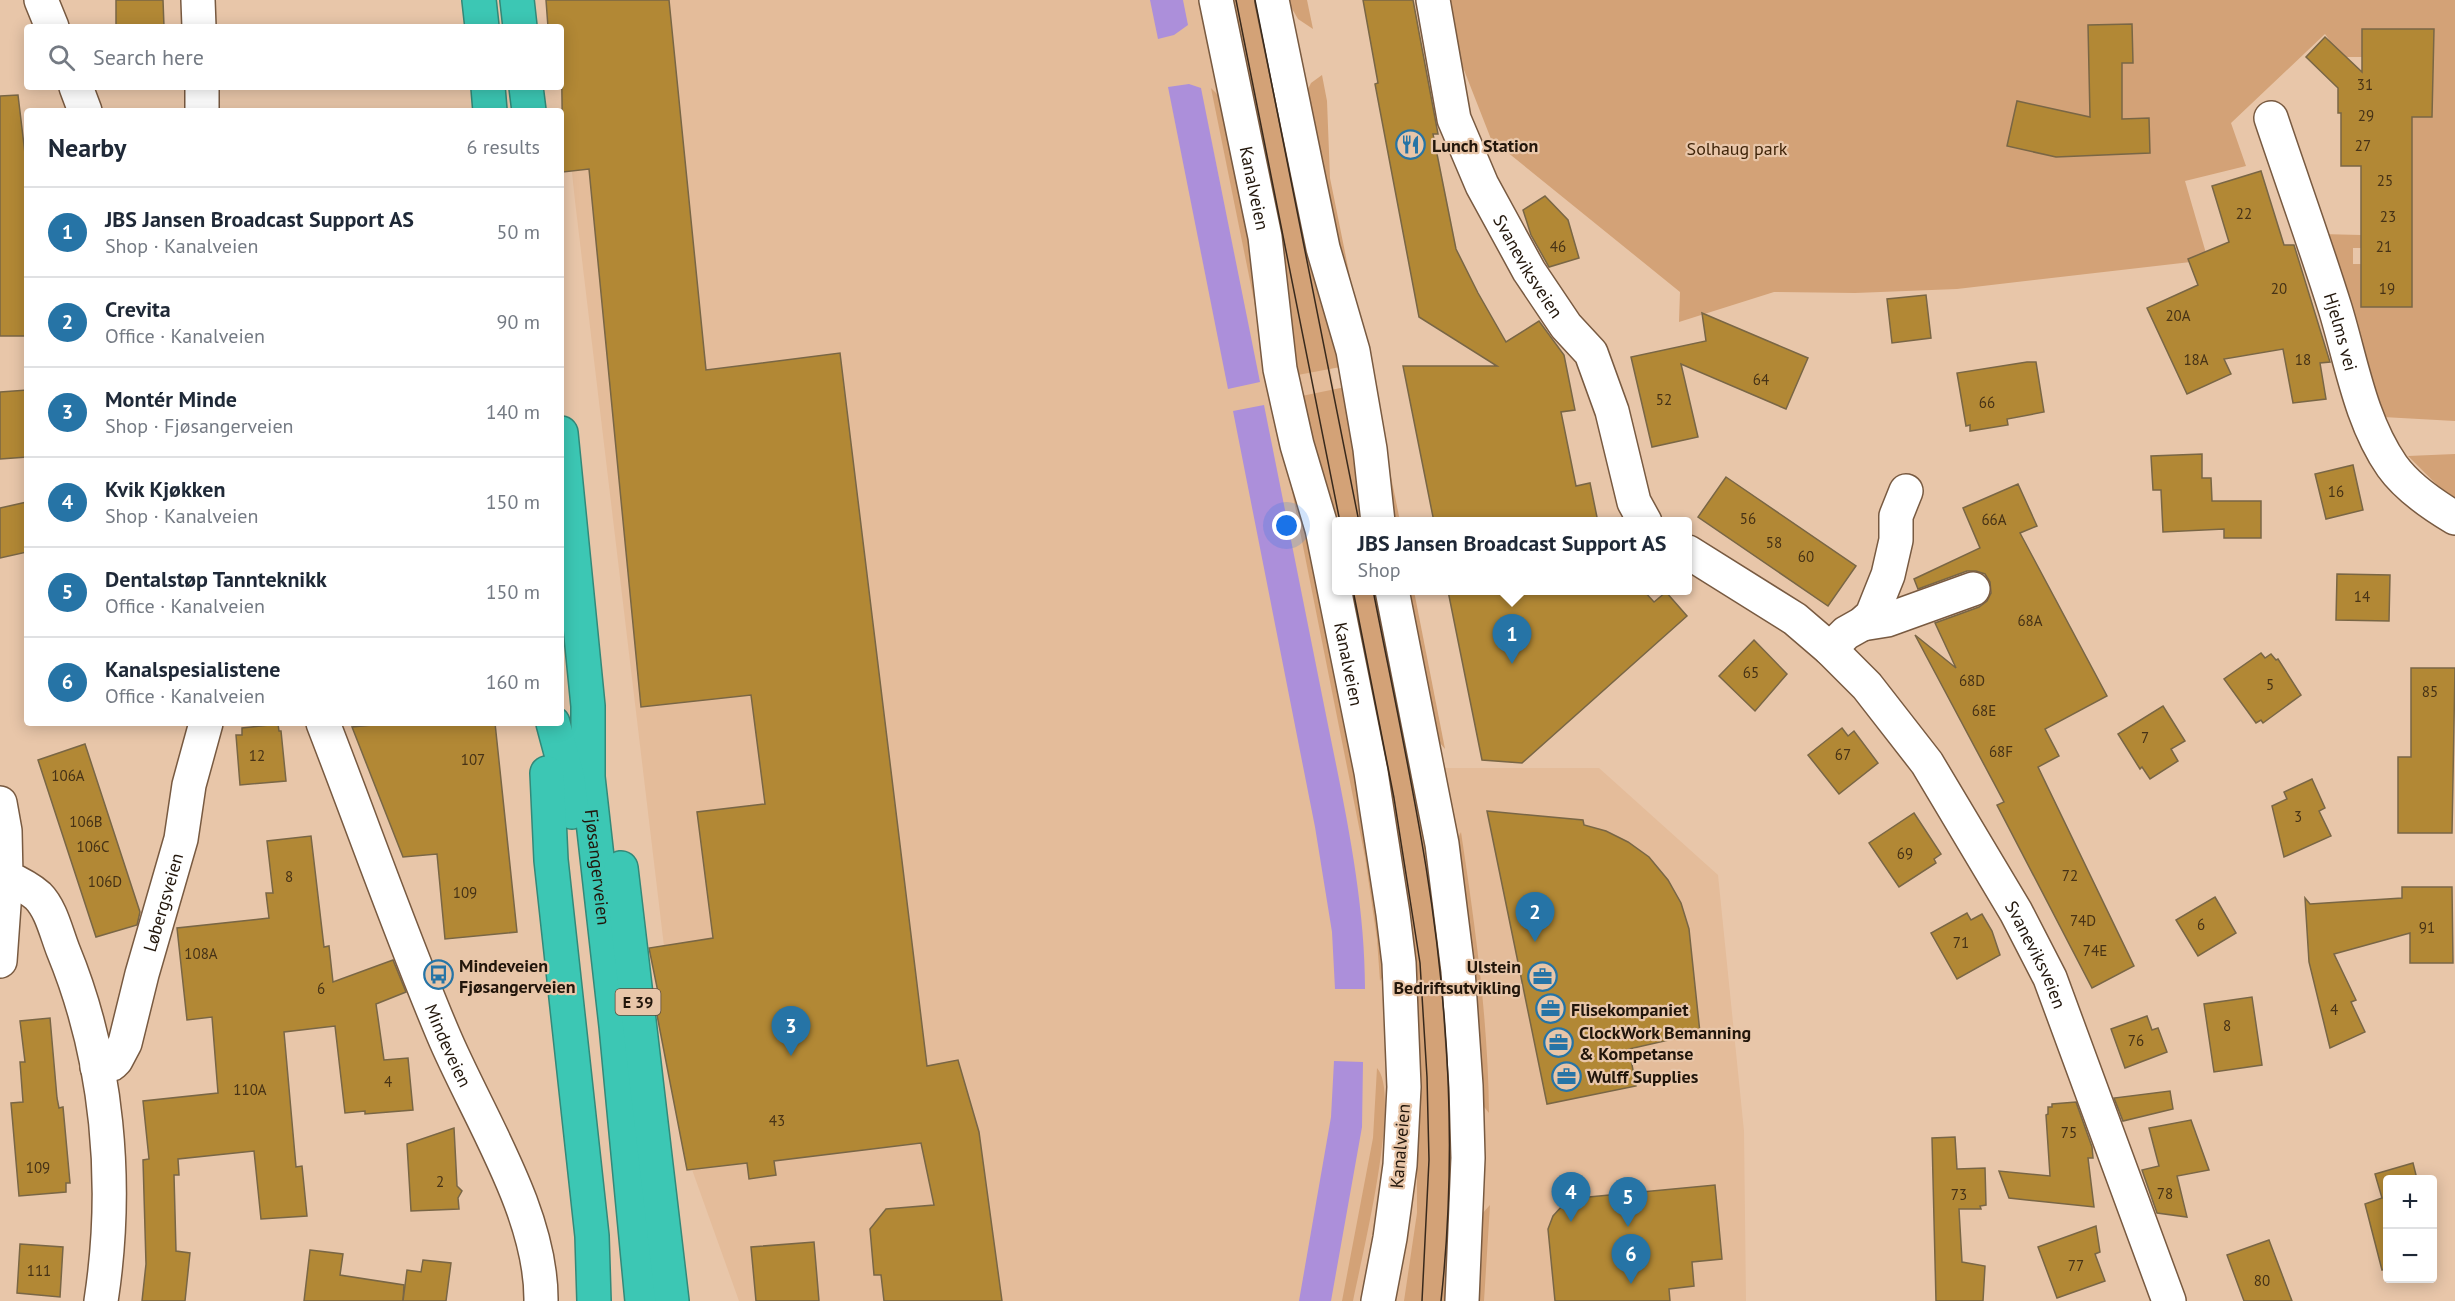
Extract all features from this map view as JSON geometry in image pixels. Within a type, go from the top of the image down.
[{"type":"highway","points":[[479,0],[482,24]]},
{"type":"highway","points":[[517,0],[520,24]]},
{"type":"highway","points":[[488,90],[490,108]]},
{"type":"highway","points":[[526,90],[529,108]]},
{"type":"highway","name":"Fjøsangerveien","points":[[564,463],[588,705],[588,777],[616,1026],[642,1301]]},
{"type":"highway","name":"E 39","points":[[588,705],[609,776],[672,1301]]},
{"type":"highway","points":[[548,726],[545,747],[551,860],[592,1236],[594,1301]]},
{"type":"highway","name":"Fjøsangerveien","points":[[555,726],[568,779],[616,1239],[620,1301]]},
{"type":"street","points":[[42,0],[51,24]]},
{"type":"street","points":[[198,0],[200,24]]},
{"type":"street","name":"Kanalveien","points":[[1216,0],[1264,237],[1280,369],[1297,445],[1322,529],[1332,579]]},
{"type":"street","points":[[1272,0],[1323,248],[1353,351],[1367,426],[1377,517]]},
{"type":"street","name":"Svaneviksveien","points":[[1433,0],[1454,119],[1482,185],[1529,271],[1566,326],[1592,353],[1612,411],[1634,502],[1642,517]]},
{"type":"street","points":[[77,90],[85,108]]},
{"type":"street","points":[[202,90],[202,108]]},
{"type":"street","name":"Hjelms vei","points":[[2271,118],[2334,307],[2368,419],[2378,443],[2393,467],[2421,495],[2455,518]]},
{"type":"street","points":[[1830,649],[1846,633],[1872,615],[1888,575],[1896,540],[1896,516],[1906,491]]},
{"type":"street","name":"Svaneviksveien","points":[[1692,555],[1795,619],[1830,649],[1867,686],[1927,763],[2021,921],[2050,978],[2169,1301]]},
{"type":"street","points":[[1862,624],[1887,620],[1973,589]]},
{"type":"street","name":"Kanalveien","points":[[1335,595],[1371,772],[1394,914],[1399,963],[1404,1087],[1400,1165],[1378,1301]]},
{"type":"street","points":[[1393,595],[1442,844],[1458,971],[1463,1027],[1468,1158],[1461,1301]]},
{"type":"street","name":"Løbergsveien","points":[[97,1067],[112,1064],[117,1060],[125,1043],[181,838],[189,785],[205,726]]},
{"type":"street","name":"Mindeveien","points":[[324,726],[443,1033],[518,1194],[533,1236],[541,1301]]},
{"type":"street","points":[[0,803],[5,831],[6,877],[0,961]]},
{"type":"street","points":[[6,877],[37,895],[49,913],[77,983],[97,1067],[107,1128],[110,1175],[107,1258],[102,1301]]},
{"type":"shaded area","points":[[554,0],[1259,0],[1359,517],[1332,517],[1332,595],[1338,595],[1407,768],[1599,768],[1718,875],[1744,1131],[1746,1301],[739,1301],[690,1164],[575,201],[563,90],[564,24],[560,24]]},
{"type":"shaded area","points":[[1150,0],[1183,0],[1188,25],[1174,35],[1158,39]]},
{"type":"shaded area","points":[[1189,84],[1201,88],[1260,382],[1228,389],[1168,87]]},
{"type":"shaded area","points":[[1264,405],[1353,854],[1362,922],[1365,989],[1335,989],[1332,932],[1315,827],[1233,411]]},
{"type":"shaded area","points":[[1334,1061],[1363,1062],[1362,1127],[1331,1301],[1299,1301],[1331,1117]]},
{"type":"green space","points":[[1226,0],[1264,0],[1351,365],[1287,377]]},
{"type":"green space","points":[[1287,0],[1307,0],[1313,29],[1298,19]]},
{"type":"green space","name":"Solhaug park","points":[[1448,0],[2455,0],[2455,421],[2383,417],[2321,234],[2361,235],[2361,248],[2353,248],[2353,264],[2361,264],[2391,57],[2341,57],[2325,34],[2231,123],[2246,166],[2185,181],[2208,260],[1957,289],[1855,293],[1774,292],[1679,322],[1680,292],[1491,139],[1455,47]]},
{"type":"green space","points":[[1322,75],[1327,101],[1330,178],[1351,282],[1344,284],[1307,91],[1311,83]]},
{"type":"green space","points":[[1211,88],[1224,101],[1254,241],[1264,350]]},
{"type":"green space","points":[[1355,385],[1369,517],[1334,517],[1292,398]]},
{"type":"green space","points":[[1378,413],[1399,517],[1387,517]]},
{"type":"green space","points":[[1278,421],[1298,481],[1364,791],[1387,969],[1380,981],[1377,939],[1365,857]]},
{"type":"green space","points":[[2455,454],[2455,500],[2449,497],[2408,456]]},
{"type":"green space","points":[[1344,595],[1384,595],[1413,741],[1456,1045],[1453,1301],[1404,1301],[1417,1213],[1417,1088]]},
{"type":"green space","points":[[1402,595],[1415,595],[1445,749],[1435,737]]},
{"type":"green space","points":[[1461,832],[1483,1007],[1489,1113],[1481,1103],[1455,844]]},
{"type":"green space","points":[[1377,1068],[1383,1084],[1385,1110],[1383,1143],[1371,1216],[1353,1301],[1342,1301],[1373,1138]]},
{"type":"green space","points":[[1490,1205],[1484,1301],[1471,1301],[1481,1215]]},
{"type":"building","points":[[116,0],[163,0],[164,24],[116,24]]},
{"type":"building","points":[[546,0],[669,0],[706,370],[840,353],[927,1066],[958,1060],[979,1132],[1002,1301],[884,1301],[881,1275],[874,1275],[870,1229],[886,1209],[934,1205],[921,1143],[774,1161],[776,1175],[749,1179],[747,1163],[687,1170],[657,1015],[658,992],[649,948],[713,938],[697,812],[765,804],[751,695],[641,707],[589,169],[564,172],[562,90],[564,90],[564,24],[548,24]]},
{"type":"building","points":[[1363,0],[1413,0],[1438,134],[1433,134],[1456,249],[1506,342],[1539,321],[1564,355],[1575,410],[1561,412],[1576,486],[1590,483],[1597,517],[1433,517],[1403,366],[1497,366],[1419,317],[1375,84],[1378,83]]},
{"type":"building","points":[[2132,24],[2133,63],[2122,63],[2122,119],[2149,118],[2150,153],[2056,157],[2007,146],[2017,101],[2090,117],[2088,25]]},
{"type":"building","points":[[2362,29],[2434,29],[2432,117],[2412,117],[2412,307],[2361,307],[2361,166],[2341,166],[2341,113],[2338,113],[2338,88],[2306,57],[2325,37],[2362,72]]},
{"type":"building","points":[[18,95],[24,145],[24,336],[0,336],[0,96]]},
{"type":"building","points":[[2261,171],[2284,245],[2294,245],[2330,362],[2320,363],[2326,399],[2293,403],[2283,349],[2224,359],[2231,374],[2187,394],[2147,308],[2198,285],[2188,259],[2229,242],[2212,186]]},
{"type":"building","points":[[1545,196],[1568,220],[1579,258],[1549,267],[1531,235],[1523,210]]},
{"type":"building","points":[[1926,295],[1931,338],[1892,343],[1887,299]]},
{"type":"building","points":[[1702,313],[1808,358],[1786,409],[1681,364],[1698,437],[1652,447],[1631,357],[1706,341]]},
{"type":"building","points":[[2036,362],[2044,412],[2007,419],[2008,425],[1970,431],[1970,425],[1966,426],[1957,373]]},
{"type":"building","points":[[24,390],[24,457],[0,459],[0,392]]},
{"type":"building","points":[[2202,454],[2202,478],[2211,478],[2212,501],[2261,501],[2261,538],[2224,538],[2224,529],[2163,532],[2161,490],[2153,490],[2151,456]]},
{"type":"building","points":[[2353,465],[2363,510],[2326,519],[2315,474]]},
{"type":"building","points":[[1726,477],[1856,566],[1828,606],[1698,517]]},
{"type":"building","points":[[2018,484],[2037,526],[2020,533],[2107,696],[2045,729],[2059,756],[2038,767],[2134,966],[2092,988],[1997,805],[2004,802],[1915,635],[1956,668],[1935,623],[1979,607],[1987,601],[1991,593],[1990,582],[1985,574],[1976,571],[1967,571],[1918,589],[1914,579],[1980,548],[1963,508]]},
{"type":"building","points":[[24,503],[24,553],[0,558],[0,508]]},
{"type":"building","points":[[2337,574],[2390,575],[2389,621],[2336,620]]},
{"type":"building","points":[[1449,595],[1648,595],[1654,602],[1662,595],[1669,595],[1687,616],[1522,763],[1482,760]]},
{"type":"building","points":[[1754,640],[1787,674],[1755,711],[1719,676]]},
{"type":"building","points":[[2261,653],[2265,658],[2271,654],[2276,660],[2278,659],[2301,695],[2263,723],[2261,720],[2256,723],[2224,679]]},
{"type":"building","points":[[2411,668],[2455,668],[2452,833],[2398,833],[2398,757],[2411,757]]},
{"type":"building","points":[[2163,706],[2185,741],[2171,749],[2178,761],[2150,779],[2142,767],[2140,769],[2118,734]]},
{"type":"building","points":[[278,726],[281,731],[286,781],[240,785],[236,735],[242,735],[242,728]]},
{"type":"building","points":[[495,726],[517,932],[445,939],[437,854],[403,857],[352,727]]},
{"type":"building","points":[[1842,728],[1848,736],[1854,731],[1878,763],[1839,794],[1808,755]]},
{"type":"building","points":[[85,744],[140,912],[137,925],[96,937],[38,760]]},
{"type":"building","points":[[2312,779],[2325,808],[2319,811],[2331,836],[2284,857],[2272,806],[2287,799],[2284,792]]},
{"type":"building","points":[[1487,811],[1583,820],[1584,825],[1606,831],[1628,842],[1649,857],[1668,880],[1681,903],[1689,929],[1700,1033],[1629,1049],[1636,1086],[1547,1104]]},
{"type":"building","points":[[1914,813],[1941,854],[1934,859],[1936,863],[1899,887],[1869,843]]},
{"type":"building","points":[[311,836],[324,947],[329,946],[333,982],[393,960],[406,992],[376,1004],[384,1060],[408,1058],[413,1110],[365,1114],[365,1111],[345,1113],[335,1026],[284,1032],[296,1167],[302,1166],[307,1216],[261,1219],[254,1151],[178,1159],[179,1175],[174,1175],[176,1251],[190,1253],[185,1301],[142,1301],[146,1264],[143,1160],[149,1159],[143,1101],[218,1093],[212,1017],[187,1020],[177,928],[269,918],[266,893],[273,893],[267,841]]},
{"type":"building","points":[[2402,887],[2452,887],[2453,963],[2410,963],[2410,933],[2334,954],[2356,1000],[2351,1002],[2365,1032],[2330,1048],[2309,962],[2305,898],[2310,904],[2402,898]]},
{"type":"building","points":[[2215,897],[2236,933],[2198,956],[2176,920]]},
{"type":"building","points":[[1967,913],[1971,920],[1982,914],[1992,931],[2000,955],[1957,979],[1931,933]]},
{"type":"building","points":[[2252,997],[2262,1065],[2214,1072],[2204,1004]]},
{"type":"building","points":[[2147,1016],[2152,1030],[2158,1028],[2167,1052],[2125,1068],[2111,1029]]},
{"type":"building","points":[[50,1018],[57,1098],[59,1108],[63,1107],[70,1183],[66,1183],[66,1192],[19,1196],[11,1103],[23,1102],[20,1062],[25,1062],[20,1021]]},
{"type":"building","points":[[2170,1091],[2173,1109],[2123,1121],[2114,1098]]},
{"type":"building","points":[[2076,1102],[2092,1147],[2093,1158],[2088,1158],[2094,1207],[2009,1198],[1999,1171],[2050,1176],[2046,1115],[2048,1107],[2052,1107],[2052,1104]]},
{"type":"building","points":[[2191,1120],[2209,1170],[2177,1176],[2187,1217],[2157,1213],[2142,1170],[2159,1166],[2149,1128]]},
{"type":"building","points":[[454,1128],[457,1186],[462,1191],[458,1198],[459,1209],[411,1211],[407,1144]]},
{"type":"building","points":[[1955,1137],[1957,1169],[1985,1168],[1986,1205],[1980,1206],[1981,1209],[1959,1209],[1962,1262],[1985,1266],[1983,1301],[1936,1301],[1932,1138]]},
{"type":"building","points":[[2413,1163],[2416,1175],[2383,1175],[2382,1270],[2365,1204],[2382,1198],[2375,1174]]},
{"type":"building","points":[[1715,1185],[1722,1259],[1692,1262],[1694,1286],[1669,1289],[1670,1301],[1555,1301],[1548,1229],[1553,1216],[1564,1204],[1578,1198]]},
{"type":"building","points":[[2096,1226],[2100,1252],[2095,1254],[2105,1281],[2057,1298],[2038,1247]]},
{"type":"building","points":[[2269,1240],[2292,1301],[2244,1301],[2227,1255]]},
{"type":"building","points":[[814,1242],[819,1301],[756,1301],[751,1247]]},
{"type":"building","points":[[20,1244],[63,1247],[60,1297],[17,1293]]},
{"type":"building","points":[[310,1250],[343,1254],[340,1275],[404,1285],[403,1301],[304,1301]]},
{"type":"building","points":[[423,1260],[451,1263],[446,1301],[403,1301],[407,1270],[421,1272]]},
{"type":"tram line","points":[[1236,0],[1339,517]]},
{"type":"tram line","points":[[1255,0],[1358,517]]},
{"type":"tram line","points":[[1354,595],[1394,798],[1420,963],[1429,1160],[1422,1301]]},
{"type":"tram line","points":[[1374,595],[1420,832],[1440,974],[1448,1083],[1449,1138],[1449,1192],[1441,1301]]},
{"type":"place","name":"Lunch Station","points":[[1411,145]]},
{"type":"place","name":"JBS Jansen Broadcast Support AS","points":[[1512,664]]},
{"type":"place","name":"Crevita","points":[[1535,942]]},
{"type":"place","name":"Mindeveien Fjøsangerveien","points":[[438,975]]},
{"type":"place","name":"Ulstein Bedriftsutvikling","points":[[1542,976]]},
{"type":"place","name":"Flisekompaniet","points":[[1550,1009]]},
{"type":"place","name":"ClockWork Bemanning & Kompetanse","points":[[1558,1042]]},
{"type":"place","name":"Montér Minde","points":[[791,1056]]},
{"type":"place","name":"Wulff Supplies","points":[[1566,1076]]},
{"type":"place","name":"Kvik Kjøkken","points":[[1571,1222]]},
{"type":"place","name":"Dentalstøp Tannteknikk","points":[[1628,1227]]},
{"type":"place","name":"Kanalspesialistene","points":[[1631,1284]]}]
